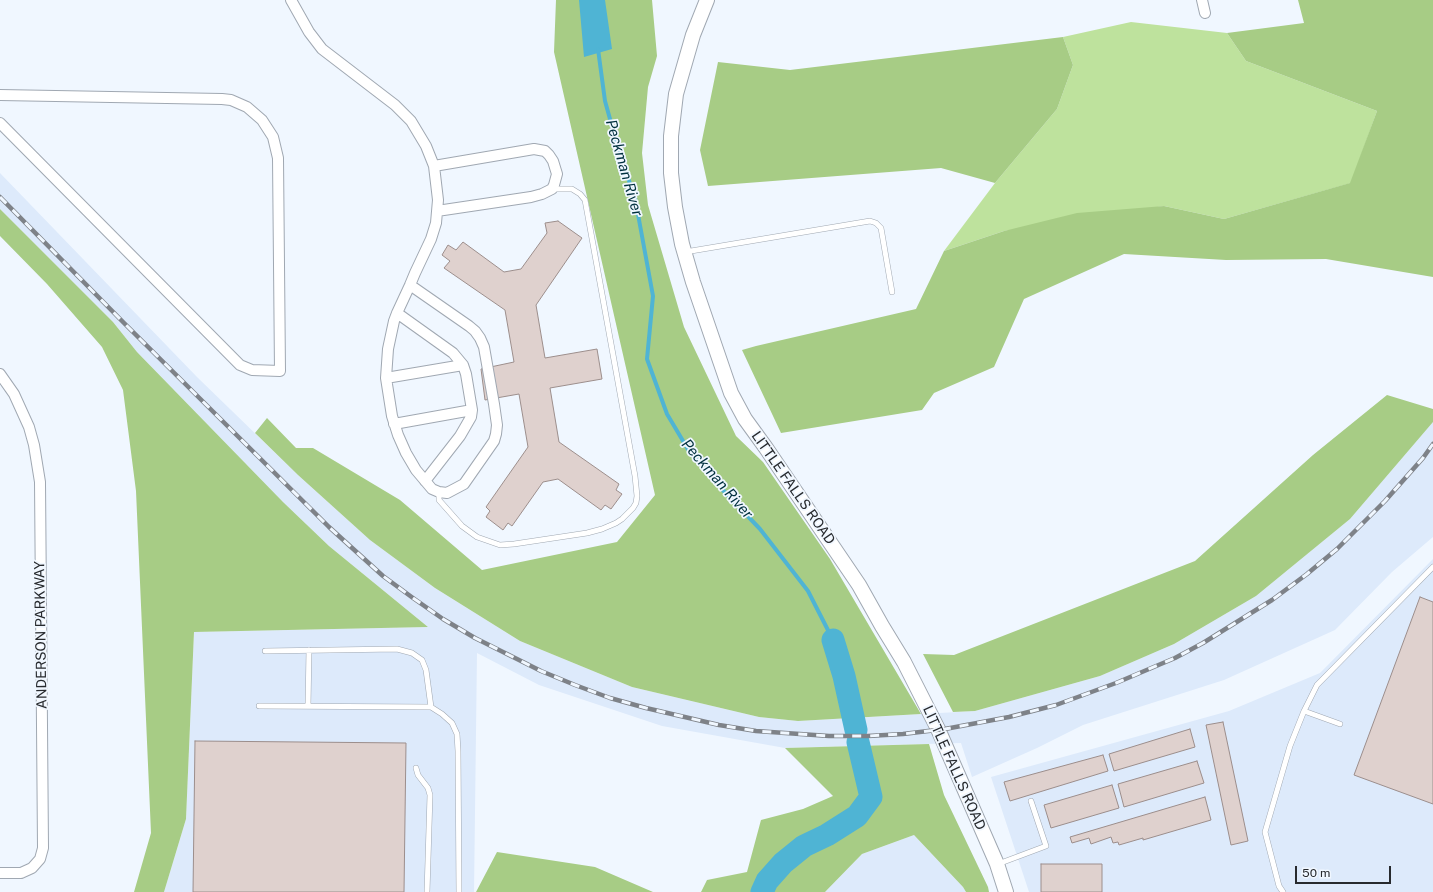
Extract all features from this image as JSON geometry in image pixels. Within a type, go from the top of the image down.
[{"type":"street","points":[[291,0],[309,32],[322,49],[395,105],[411,121],[426,146],[434,166],[437,187],[436,223],[431,239],[397,313],[391,329],[386,378],[394,424],[406,453],[432,489],[447,493],[464,484],[496,434],[497,425],[484,347],[475,331],[410,285]]},
{"type":"street","name":"LITTLE FALLS ROAD","points":[[707,0],[693,35],[676,94],[671,136],[671,173],[675,207],[684,252],[693,282],[731,393],[745,419],[859,585],[904,662],[928,709],[997,864],[1006,892]]},
{"type":"street","points":[[1202,0],[1205,13]]},
{"type":"street","points":[[0,95],[222,99],[231,100],[248,107],[262,120],[273,137],[278,158],[280,371],[252,370],[240,365],[0,123]]},
{"type":"street","points":[[434,166],[523,150],[540,149],[545,151],[553,161],[556,174],[556,180],[552,188],[542,194],[531,197],[437,211]]},
{"type":"street","points":[[397,313],[453,353],[463,365],[472,410],[468,424],[425,481]]},
{"type":"street","points":[[386,378],[463,365]]},
{"type":"street","name":"ANDERSON PARKWAY","points":[[0,374],[14,394],[29,427],[34,445],[40,482],[43,848],[40,859],[32,868],[22,873],[0,873]]},
{"type":"street","points":[[394,424],[472,410]]},
{"type":"lane","points":[[439,492],[438,500],[462,526],[477,537],[500,545],[536,541],[602,529],[616,524],[633,508],[636,503],[637,496],[635,476],[585,200],[580,194],[572,189],[552,188]]},
{"type":"lane","points":[[684,252],[870,221],[876,223],[880,228],[892,292]]},
{"type":"lane","points":[[1282,892],[1279,886],[1265,832],[1290,746],[1304,711],[1317,685],[1433,567]]},
{"type":"lane","points":[[265,651],[398,649],[412,653],[422,660],[426,670],[431,707]]},
{"type":"lane","points":[[308,706],[309,650]]},
{"type":"lane","points":[[259,706],[431,707],[452,723],[457,734],[458,751],[458,892]]},
{"type":"lane","points":[[1304,711],[1340,724]]},
{"type":"lane","points":[[416,768],[418,775],[428,788],[430,795],[427,892]]},
{"type":"lane","points":[[997,864],[1046,846],[1031,801]]},
{"type":"shaded area","points":[[0,173],[197,377],[298,475],[370,540],[435,588],[520,641],[632,687],[759,717],[798,721],[975,711],[1100,676],[1174,644],[1256,596],[1350,519],[1433,422],[1433,537],[1392,572],[1335,630],[1224,680],[1083,725],[1037,748],[972,777],[961,743],[785,748],[662,726],[539,685],[477,653],[474,892],[164,892],[186,819],[194,632],[428,627],[329,546],[283,502],[137,352],[113,322],[0,209]]},
{"type":"shaded area","points":[[1433,559],[1433,892],[1029,892],[991,777],[1229,711],[1320,673]]},
{"type":"shaded area","points":[[914,835],[966,892],[825,892],[862,854]]},
{"type":"green space","points":[[556,0],[652,0],[657,56],[648,87],[642,153],[648,205],[684,327],[736,436],[763,462],[830,559],[921,714],[798,721],[759,717],[632,687],[520,641],[435,588],[370,540],[298,475],[255,433],[267,418],[296,448],[313,448],[400,500],[482,570],[617,542],[655,495],[554,52]]},
{"type":"green space","points":[[1298,0],[1433,0],[1433,277],[1326,259],[1226,260],[1124,254],[1024,299],[994,367],[934,393],[922,410],[781,433],[742,350],[916,309],[944,251],[1004,231],[1077,213],[1164,206],[1224,219],[1350,183],[1377,111],[1246,61],[1227,33],[1304,23]]},
{"type":"green space","points":[[1131,22],[1227,33],[1246,61],[1377,111],[1351,183],[1224,219],[1164,206],[1004,231],[944,251],[995,183],[1057,109],[1073,65],[1063,37]]},
{"type":"green space","points":[[1063,37],[1073,65],[1057,109],[995,183],[941,168],[708,186],[700,150],[718,62],[790,70]]},
{"type":"green space","points":[[0,209],[113,322],[137,352],[283,502],[329,546],[428,627],[194,632],[186,819],[164,892],[134,892],[151,833],[136,491],[123,390],[102,347],[47,284],[0,236]]},
{"type":"green space","points":[[1387,395],[1433,409],[1433,422],[1350,519],[1256,596],[1174,644],[1100,676],[975,711],[953,712],[923,654],[954,655],[1195,561],[1313,455]]},
{"type":"green space","points":[[929,744],[944,795],[989,892],[966,892],[914,835],[862,854],[825,892],[701,892],[707,880],[747,872],[761,820],[803,809],[833,796],[785,748]]},
{"type":"green space","points":[[497,852],[595,867],[653,892],[476,892]]},
{"type":"water","points":[[579,0],[605,0],[612,49],[584,57]]},
{"type":"building","points":[[558,221],[582,238],[536,305],[545,358],[597,349],[602,379],[550,388],[559,442],[619,484],[616,490],[622,494],[611,509],[605,505],[601,510],[558,479],[543,482],[512,526],[508,523],[503,530],[486,517],[490,511],[486,507],[528,447],[519,394],[485,400],[481,369],[514,362],[505,310],[444,268],[450,261],[442,255],[448,245],[456,250],[463,242],[504,272],[521,269],[547,233],[545,223]]},
{"type":"building","points":[[1420,597],[1433,602],[1433,804],[1354,775]]},
{"type":"building","points":[[1223,722],[1248,841],[1231,845],[1206,725]]},
{"type":"building","points":[[1190,729],[1195,747],[1114,771],[1109,754]]},
{"type":"building","points":[[195,741],[406,743],[404,892],[193,892]]},
{"type":"building","points":[[1103,755],[1108,771],[1010,801],[1004,782]]},
{"type":"building","points":[[1197,761],[1204,783],[1124,807],[1118,784]]},
{"type":"building","points":[[1112,785],[1119,808],[1051,828],[1044,805]]},
{"type":"building","points":[[1205,797],[1211,820],[1143,840],[1143,838],[1119,845],[1118,842],[1113,843],[1111,837],[1091,844],[1089,838],[1072,843],[1070,837]]},
{"type":"building","points":[[1041,864],[1102,864],[1102,892],[1041,892]]},
{"type":"waterway","name":"Peckman River","points":[[598,49],[605,101],[620,155],[635,198],[653,296],[647,359],[667,414],[689,451],[719,486],[760,529],[808,591],[833,640]]},
{"type":"waterway","name":"Peckman River","points":[[833,640],[844,676],[856,730]]},
{"type":"waterway","name":"Peckman River","points":[[762,892],[767,881],[783,863],[804,846],[827,835],[857,816],[871,797],[858,742]]},
{"type":"railway","points":[[0,197],[329,527],[383,576],[443,619],[475,638],[541,671],[610,698],[719,725],[756,731],[829,736],[903,734],[945,729],[1009,717],[1056,705],[1116,683],[1175,658],[1203,643],[1272,600],[1307,574],[1337,549],[1385,501],[1423,458],[1433,444]]}]
